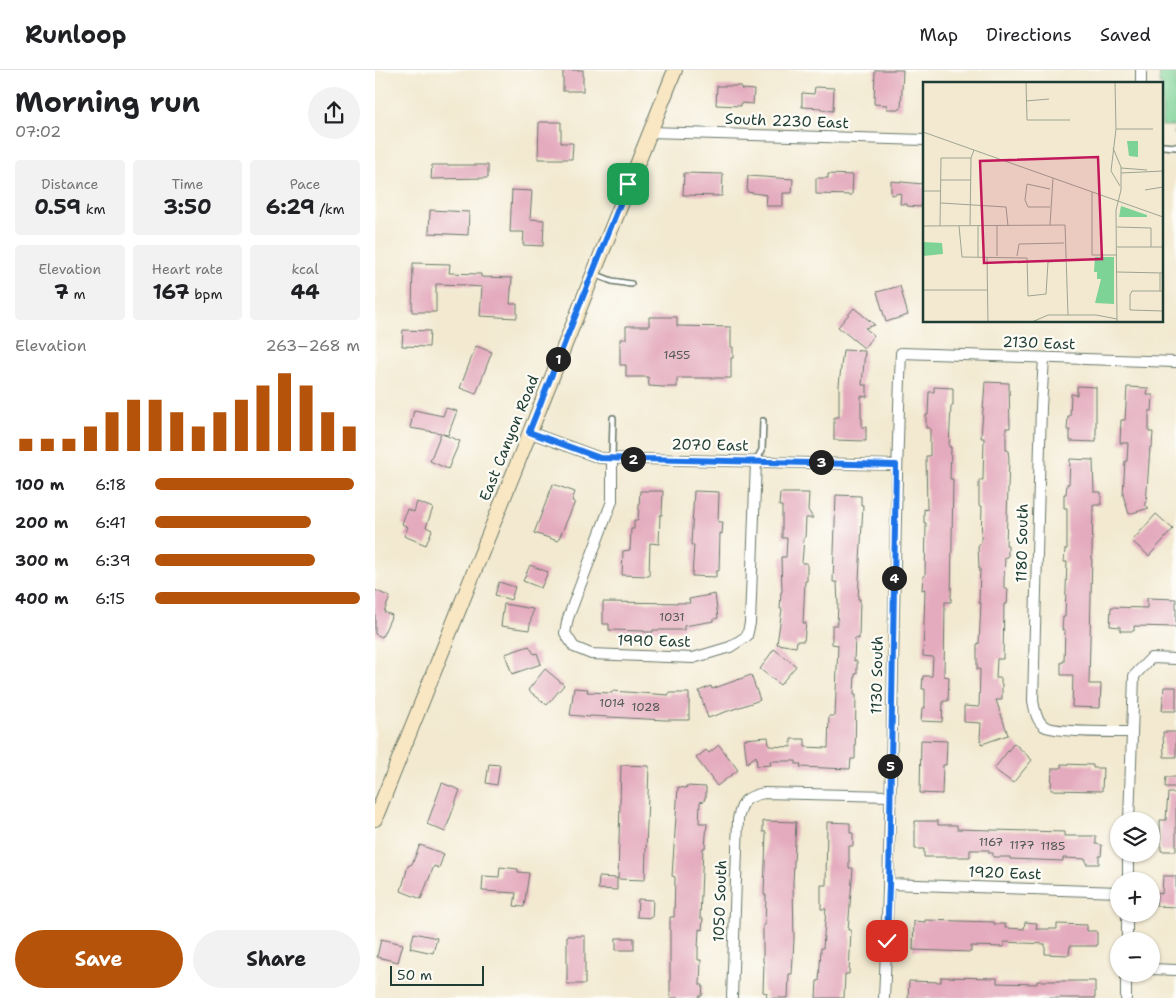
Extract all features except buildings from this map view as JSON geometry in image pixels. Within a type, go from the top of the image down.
[{"type":"main road","name":"East Canyon Road","points":[[375,819],[592,273],[675,70]]},
{"type":"street","name":"South 2230 East","points":[[649,132],[923,140]]},
{"type":"street","name":"2130 East","points":[[901,353],[1176,362]]},
{"type":"street","name":"1130 South","points":[[884,998],[889,884],[896,465],[901,353]]},
{"type":"street","name":"1180 South","points":[[1043,358],[1033,701],[1035,715],[1045,726],[1058,730],[1131,732]]},
{"type":"street","name":"2070 East","points":[[529,432],[600,458],[756,460],[896,465]]},
{"type":"street","name":"1990 East","points":[[612,459],[612,501],[568,618],[565,633],[574,647],[591,654],[693,658],[730,647],[747,636],[750,623],[756,460]]},
{"type":"street","points":[[1129,812],[1134,676],[1151,658],[1176,659]]},
{"type":"street","name":"1050 South","points":[[732,998],[738,819],[741,806],[750,796],[764,793],[890,796]]},
{"type":"street","name":"1920 East","points":[[889,884],[1110,892]]},
{"type":"street","points":[[1160,969],[1176,970]]},
{"type":"street","points":[[1126,982],[1126,998]]},
{"type":"lane","points":[[1163,146],[1176,147]]},
{"type":"lane","points":[[592,273],[612,281],[631,284]]},
{"type":"lane","points":[[612,459],[613,418]]},
{"type":"lane","points":[[756,460],[762,450],[763,420]]},
{"type":"green space","points":[[1160,70],[1176,70],[1176,134],[1174,134],[1175,126],[1163,126],[1163,82],[1159,82]]},
{"type":"route","points":[[628,184],[529,432],[600,458],[756,460],[896,465],[887,941]]}]
